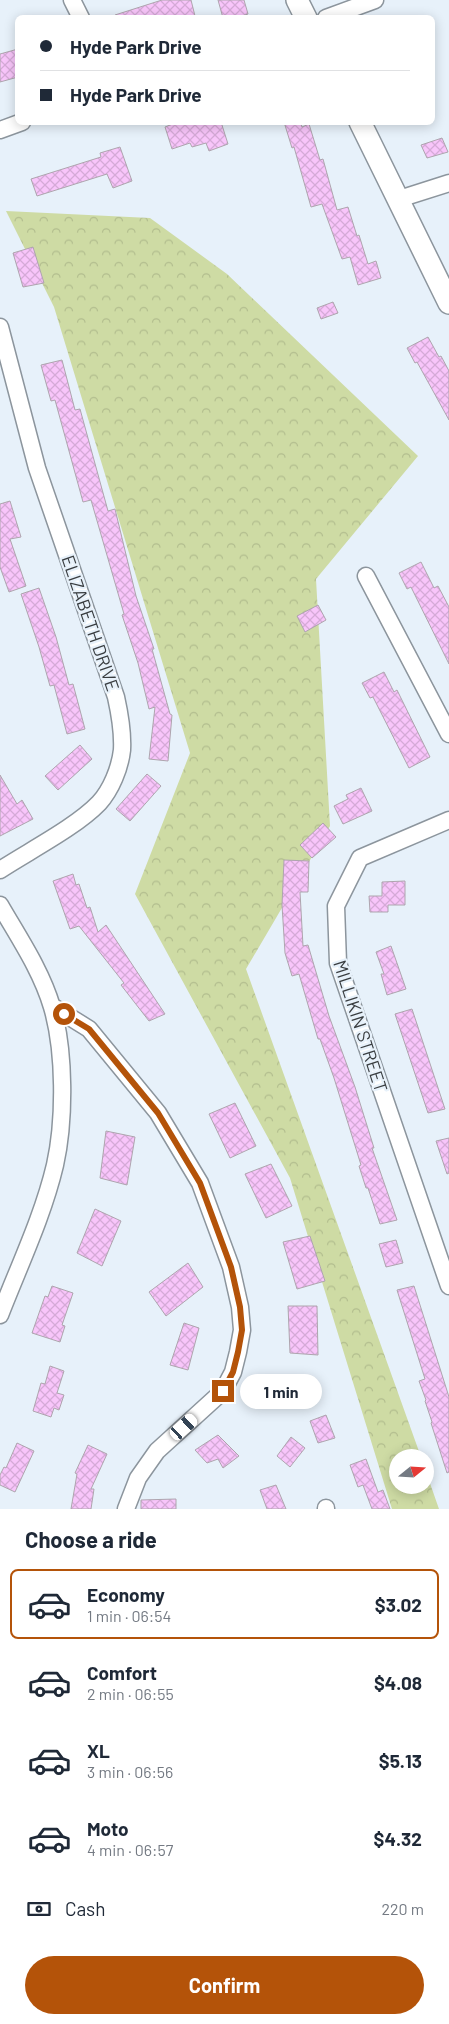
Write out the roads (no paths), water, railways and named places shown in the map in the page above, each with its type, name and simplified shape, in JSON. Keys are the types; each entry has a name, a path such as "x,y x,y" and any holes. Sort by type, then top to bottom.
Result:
{"main road":[{"path":"297,0 304,15"},
{"path":"362,125 449,303"}],"street":[{"path":"72,0 80,15"},
{"path":"334,15 375,0"},
{"path":"0,130 15,125"},
{"path":"399,199 449,183"},
{"name":"ELIZABETH DRIVE","path":"0,326 37,468 116,697 122,726 122,752 115,777 100,802 80,819 0,870"},
{"path":"366,576 449,734"},
{"name":"MILLIKIN STREET","path":"449,820 360,858 336,906 338,963 444,1253 449,1286"},
{"path":"0,905 32,958 52,1006 62,1077 60,1122 55,1164 46,1198 0,1315"},
{"path":"52,1006 89,1029 158,1113 200,1183 231,1267 240,1307 242,1330 238,1352 233,1372 223,1391 157,1451 138,1478 126,1509"}]}
